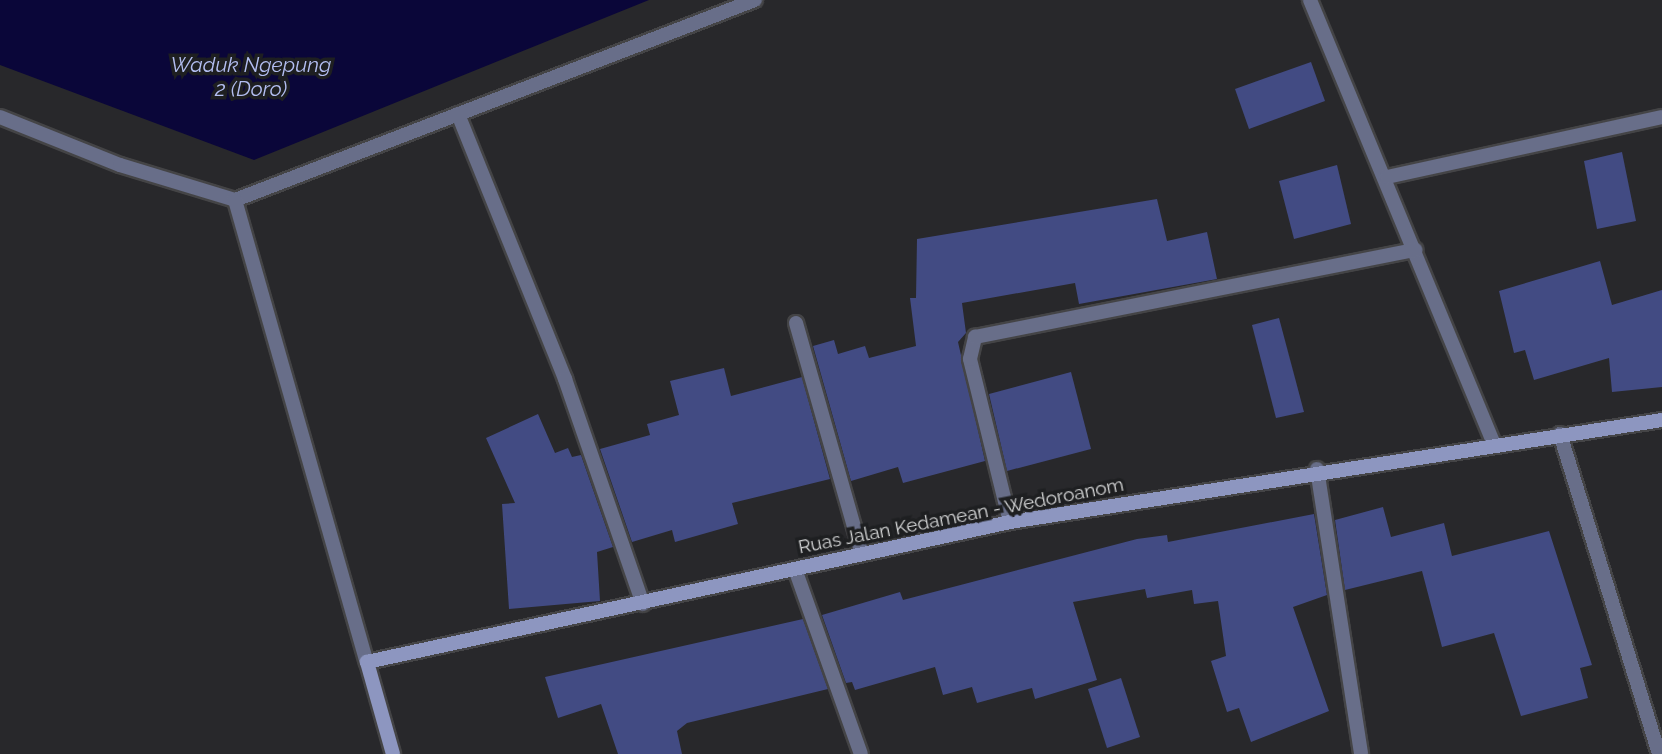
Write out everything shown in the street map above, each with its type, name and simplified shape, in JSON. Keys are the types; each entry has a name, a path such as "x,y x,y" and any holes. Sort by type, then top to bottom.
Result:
{"main road":[{"name":"Ruas Jalan Kedamean - Wedoroanom","path":"367,663 1010,522 1493,442 1662,420"},
{"path":"367,663 393,754"}],"street":[{"path":"0,117 120,165 235,200 755,0"},
{"path":"1310,0 1387,177 1493,442"},
{"path":"458,114 565,379 643,604"},
{"path":"1387,177 1662,117"},
{"path":"235,200 367,663"},
{"path":"1010,522 970,359 975,337 1416,250"},
{"path":"796,323 862,554"},
{"path":"1560,435 1658,754"},
{"path":"1317,470 1361,754"},
{"path":"795,569 861,754"}],"water":[{"name":"Waduk Ngepung 2 (Doro)","path":"0,0 649,0 254,160 0,65"}],"building":[{"path":"1311,62 1325,101 1249,129 1235,89"},
{"path":"1622,152 1636,221 1597,229 1584,161"},
{"path":"1337,165 1351,224 1294,239 1279,181"},
{"path":"1157,199 1167,241 1207,232 1217,279 1079,304 1075,283 962,303 966,333 958,342 985,461 903,483 898,467 851,481 813,346 834,340 838,354 865,346 869,358 916,346 910,298 916,298 917,239"},
{"path":"1600,261 1612,305 1662,290 1662,387 1612,392 1609,358 1534,380 1525,350 1514,353 1499,291"},
{"path":"1279,318 1304,412 1276,418 1252,325"},
{"path":"724,368 731,396 802,377 830,479 732,503 738,524 675,542 672,530 632,542 600,449 650,435 647,424 679,415 670,381"},
{"path":"1071,372 1091,449 1007,471 989,394"},
{"path":"538,414 555,453 568,448 572,457 581,455 613,547 597,552 600,601 509,609 502,504 515,503 486,438"},
{"path":"1383,507 1391,537 1444,523 1452,556 1549,531 1592,665 1580,668 1588,698 1521,716 1494,633 1442,647 1422,571 1345,590 1335,520"},
{"path":"1314,514 1327,595 1293,607 1329,711 1251,742 1239,708 1227,712 1211,661 1226,656 1218,601 1194,604 1192,590 1147,598 1145,589 1073,602 1097,680 1035,699 1032,688 977,703 972,687 943,695 935,667 855,690 852,682 846,683 822,615 900,592 903,600 1137,539 1167,535 1168,542"},
{"path":"803,619 828,689 687,723 677,731 682,754 618,754 601,704 558,718 545,677"},
{"path":"1121,678 1140,737 1107,748 1088,689"}]}
